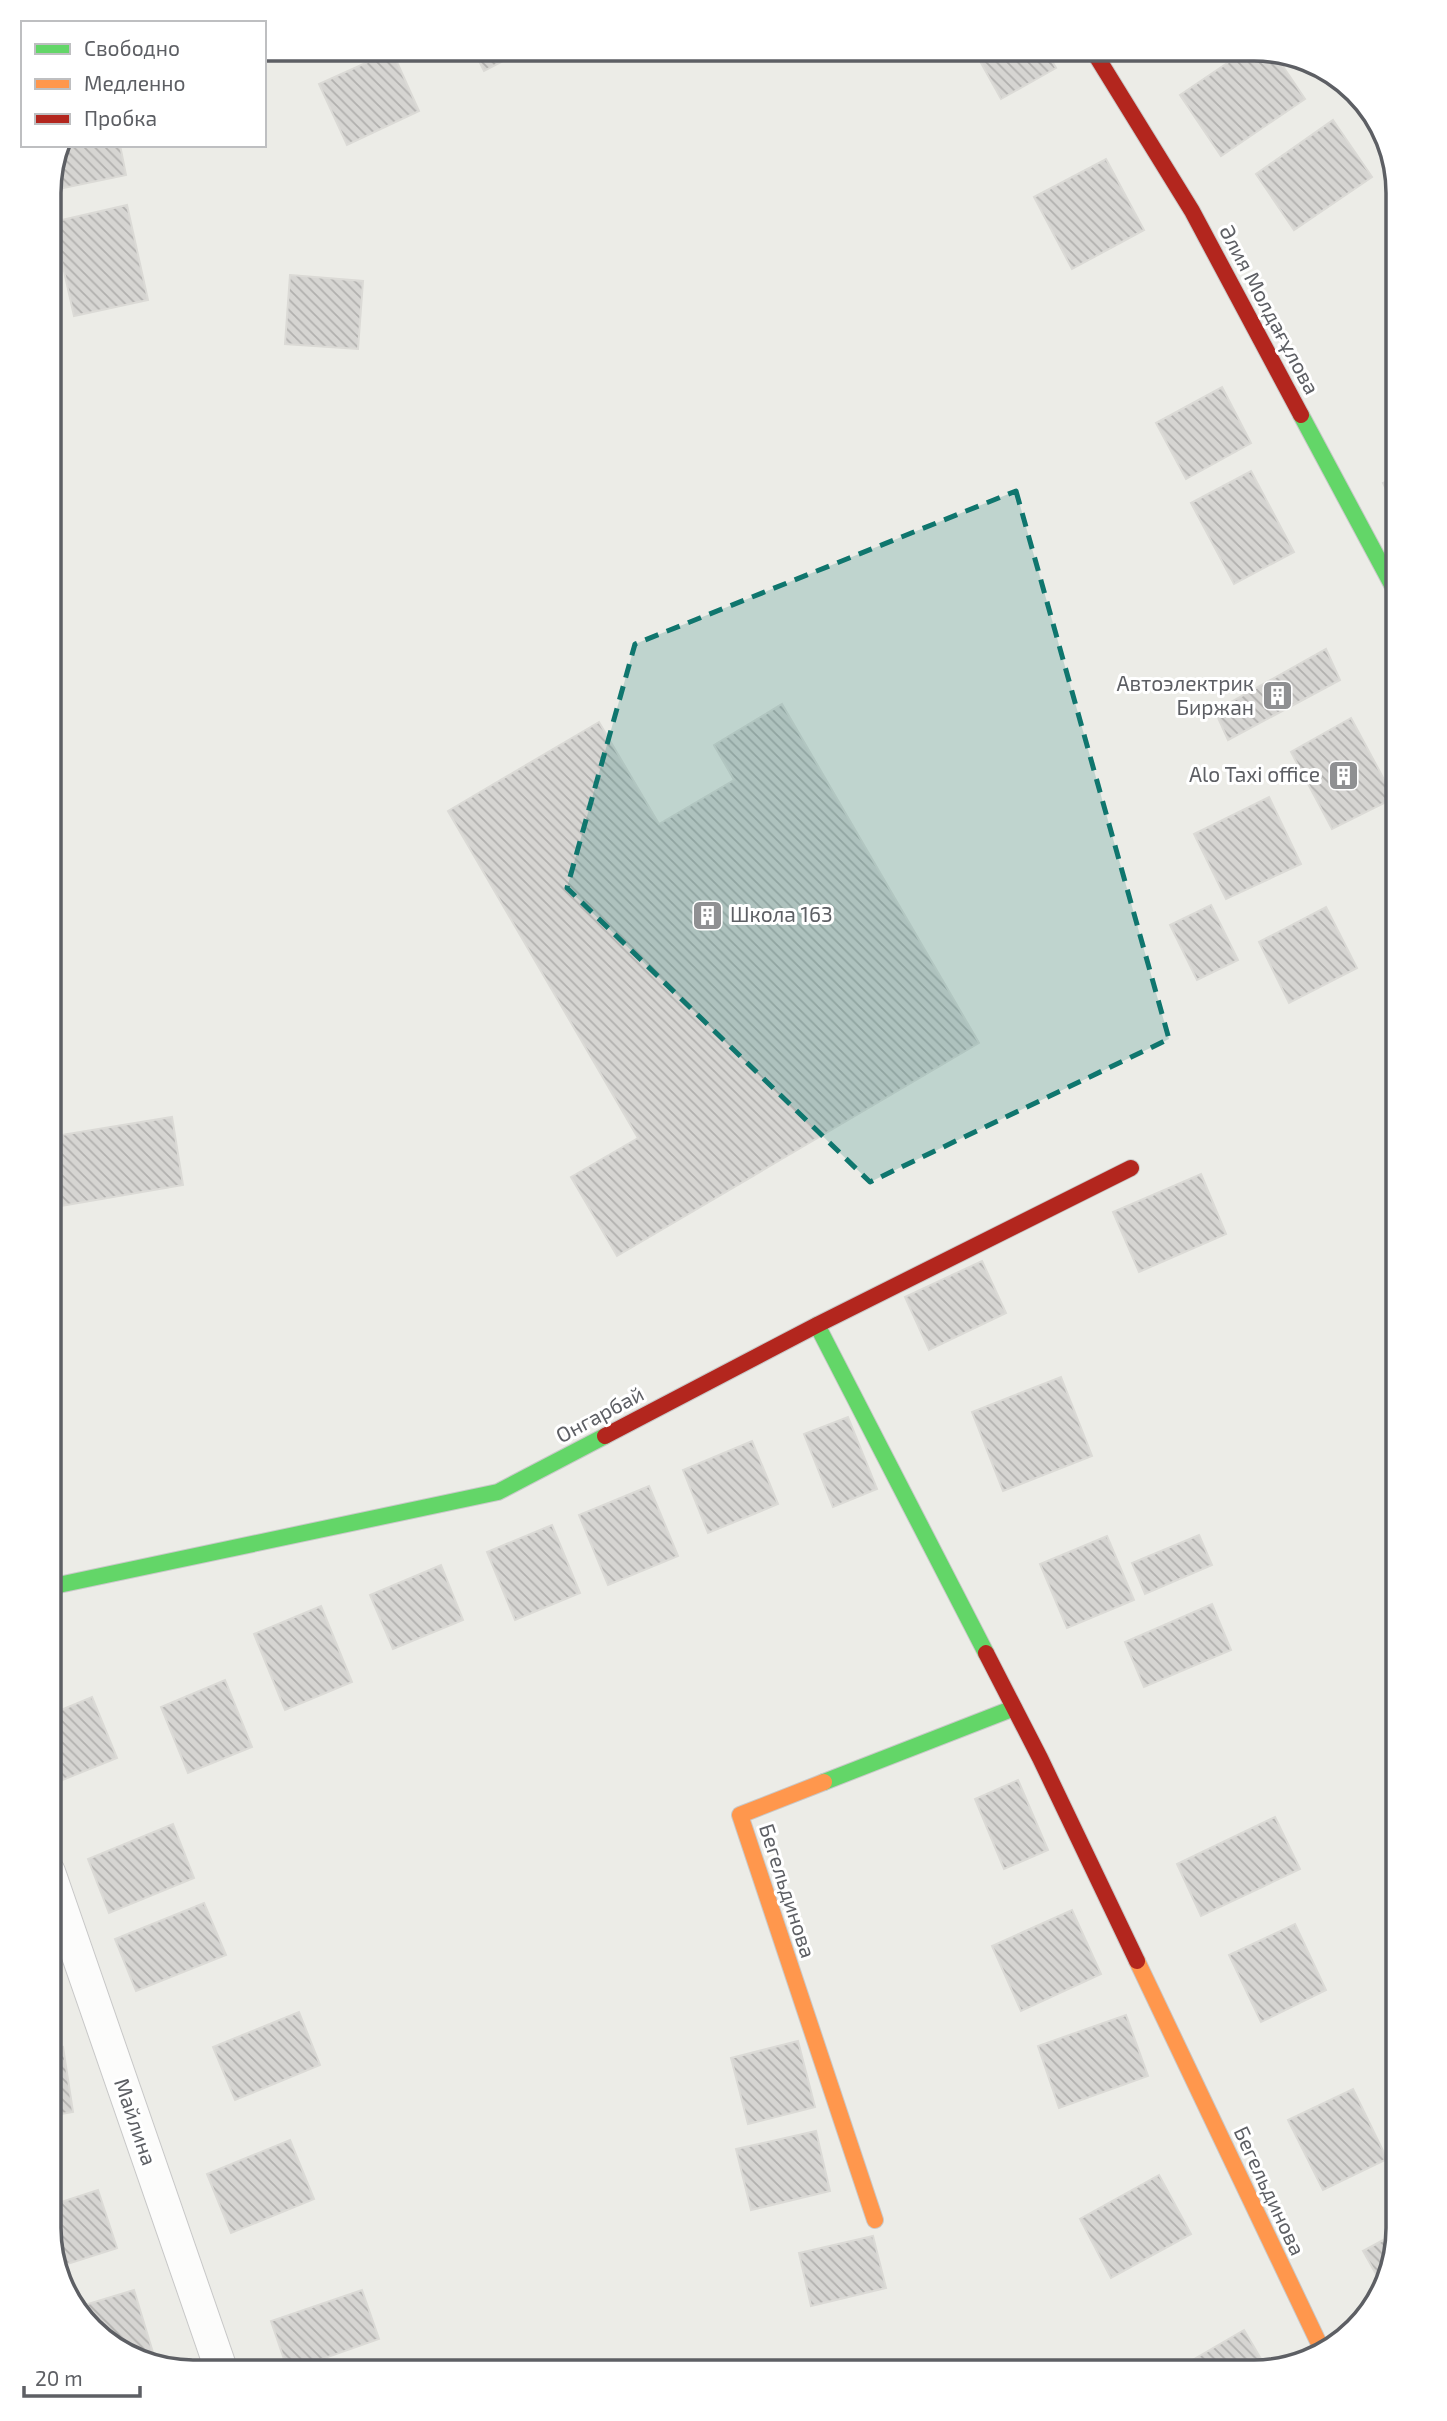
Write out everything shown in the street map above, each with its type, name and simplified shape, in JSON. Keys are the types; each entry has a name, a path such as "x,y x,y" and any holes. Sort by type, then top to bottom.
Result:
{"street":[{"name":"Әлия Молдағұлова","path":"1100,62 1192,211 1386,574"},
{"name":"Онгарбай","path":"61,1584 498,1492 817,1325 1131,1168"},
{"name":"Бегельдинова","path":"817,1325 1014,1708 1318,2342"},
{"name":"Бегельдинова","path":"875,2220 740,1815 1014,1708"},
{"name":"Майлина","path":"61,1907 218,2359"}],"highlighted area":[{"path":"1016,491 1169,1039 870,1182 567,888 635,644"}],"building":[{"path":"368,62 397,62 419,111 347,145 319,84"},
{"path":"480,62 501,62 484,71"},
{"path":"981,62 1053,62 1056,68 1001,99"},
{"path":"1229,62 1262,62 1282,65 1305,99 1221,156 1180,95"},
{"path":"1333,120 1372,177 1294,230 1256,174"},
{"path":"70,147 120,147 126,175 62,188 62,176"},
{"path":"1106,159 1144,230 1072,269 1034,197"},
{"path":"127,205 148,300 74,316 62,262 62,220"},
{"path":"290,275 363,281 358,349 285,344"},
{"path":"1222,387 1251,443 1186,479 1156,423"},
{"path":"1251,471 1294,552 1234,584 1191,503"},
{"name":"Автоэлектрик Биржан","path":"1326,649 1340,680 1228,740 1215,711"},
{"name":"Школа 163","path":"782,704 979,1043 617,1256 571,1177 638,1138 448,811 599,722 659,824 734,780 714,745"},
{"name":"Alo Taxi office","path":"1351,718 1386,783 1386,802 1332,829 1291,752"},
{"path":"1269,797 1301,864 1226,899 1194,834"},
{"path":"1211,905 1238,960 1197,980 1170,925"},
{"path":"1326,907 1357,968 1289,1003 1259,942"},
{"path":"172,1117 183,1185 62,1206 62,1135"},
{"path":"1201,1174 1226,1234 1139,1272 1113,1212"},
{"path":"982,1261 1006,1313 929,1350 905,1297"},
{"path":"1061,1377 1092,1456 1003,1491 972,1412"},
{"path":"848,1417 877,1489 833,1507 804,1434"},
{"path":"752,1441 778,1504 708,1533 683,1470"},
{"path":"649,1486 678,1556 608,1585 579,1515"},
{"path":"552,1525 580,1593 515,1620 487,1552"},
{"path":"1199,1535 1212,1565 1145,1594 1132,1563"},
{"path":"1107,1536 1134,1600 1067,1628 1040,1564"},
{"path":"441,1565 463,1620 393,1649 370,1595"},
{"path":"1212,1604 1231,1650 1144,1687 1125,1642"},
{"path":"321,1606 352,1682 285,1710 254,1634"},
{"path":"225,1680 252,1747 188,1773 161,1707"},
{"path":"92,1697 117,1758 61,1780 61,1710"},
{"path":"1018,1780 1048,1850 1004,1869 975,1799"},
{"path":"1275,1817 1300,1869 1201,1916 1177,1864"},
{"path":"173,1824 194,1878 109,1913 88,1859"},
{"path":"204,1903 226,1955 136,1991 115,1939"},
{"path":"1072,1910 1101,1974 1021,2011 992,1946"},
{"path":"1295,1924 1326,1990 1261,2022 1229,1955"},
{"path":"299,2012 320,2065 235,2100 213,2047"},
{"path":"1126,2015 1148,2076 1059,2108 1038,2046"},
{"path":"798,2041 815,2107 748,2124 731,2058"},
{"path":"61,2047 73,2112 61,2114"},
{"path":"1353,2089 1386,2159 1323,2190 1288,2120"},
{"path":"816,2131 830,2191 751,2210 736,2149"},
{"path":"290,2140 314,2199 231,2233 207,2174"},
{"path":"1159,2175 1191,2234 1111,2278 1080,2219"},
{"path":"98,2190 117,2248 67,2264 61,2227 61,2202"},
{"path":"873,2236 886,2288 811,2306 799,2253"},
{"path":"1385,2239 1377,2276 1363,2251"},
{"path":"134,2290 153,2354 135,2346 106,2327 86,2304"},
{"path":"362,2290 379,2339 322,2359 284,2359 271,2321"},
{"path":"1244,2330 1261,2359 1253,2360 1193,2360"}],"traffic: fast":[{"path":"1301,415 1386,574"},
{"path":"817,1325 986,1653"},
{"path":"61,1584 498,1492 605,1436"},
{"path":"824,1782 1014,1708"}],"traffic: slow":[{"path":"824,1782 740,1815 875,2220"},
{"path":"1137,1961 1318,2342"}],"traffic: jam":[{"path":"1100,62 1192,211 1301,415"},
{"path":"605,1436 817,1325 1131,1168"},
{"path":"986,1653 1040,1758 1137,1961"}],"place":[{"name":"Автоэлектрик Биржан","path":"1277,696"},
{"name":"Alo Taxi office","path":"1343,775"},
{"name":"Школа 163","path":"707,915"}]}
